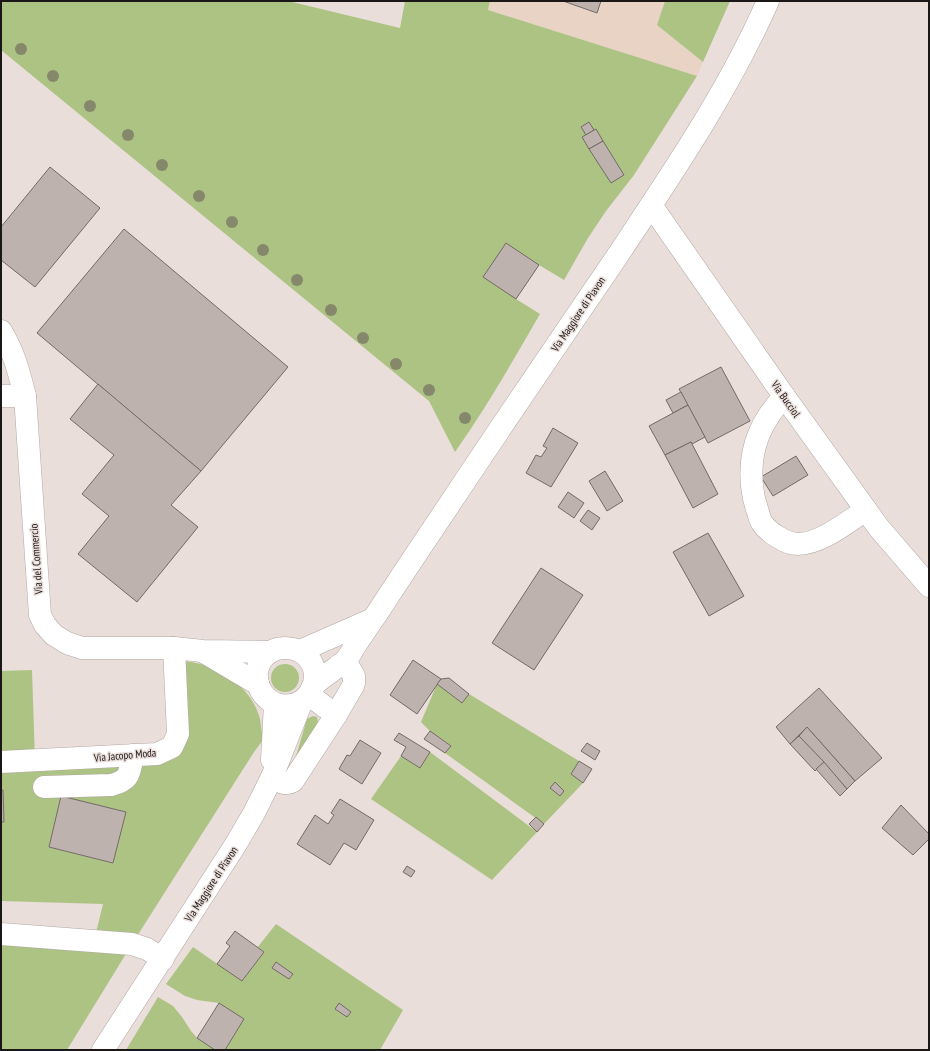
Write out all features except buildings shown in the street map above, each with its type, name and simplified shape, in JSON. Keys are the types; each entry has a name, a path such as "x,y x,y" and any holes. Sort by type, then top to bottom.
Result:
{"main road":[{"name":"Via Maggiore di Piavon","path":"272,777 275,704 284,706 294,705 345,661 651,205 726,84 743,54 768,1"},
{"name":"Via Bucciol","path":"651,205 784,396 879,528 929,586"},
{"name":"Via del Commercio","path":"1,331 16,363 25,396 40,615 45,625 54,635 66,643 82,648 174,648 203,651 270,652"},
{"path":"1,396 25,396"},
{"path":"784,396 769,415 759,434 753,454 751,471 752,491 762,523 773,534 785,541 799,544 818,540 866,510"},
{"path":"275,704 267,699 261,692 257,675 259,666 270,652 285,648 292,648 300,651 373,619"},
{"name":"Via Jacopo Moda","path":"1,762 157,754 172,747 178,734 174,648"},
{"name":"Via del Commercio","path":"203,651 258,684"},
{"name":"Via Maggiore di Piavon","path":"103,1050 236,844 272,777 315,676 313,666 308,657 300,651"},
{"path":"272,777 286,784 293,781 336,715 354,683 354,676 345,661"},
{"path":"308,694 336,715"},
{"path":"44,787 111,785 118,783 129,775 133,755"},
{"path":"1,934 132,944 147,949 163,959"}],"shaded area":[{"path":"490,1 665,1 657,25 703,62 697,76 488,10"}],"green space":[{"path":"1,1 288,1 400,28 405,1 490,1 488,10 697,76 634,175 606,211 588,238 564,280 539,265 516,299 540,314 509,367 455,452 429,401 1,50"},
{"path":"665,1 730,1 703,62 657,25"},
{"path":"174,660 197,663 219,670 233,679 244,690 254,704 260,719 263,740 132,944 67,1050 1,1050 1,934 94,941 103,904 1,901 1,671 32,670 35,761 172,747","holes":["61,797 126,812 113,863 49,847"]},
{"path":"285,664 295,668 299,678 295,688 285,692 275,688 271,678 275,668"},
{"path":"437,684 462,703 469,694 579,761 571,774 583,783 544,824 445,753 450,745 430,731 421,722"},
{"path":"313,716 317,717 318,722 293,766 307,719"},
{"path":"430,752 537,832 492,880 371,799 401,756 420,768"},
{"path":"276,924 403,1010 380,1050 225,1050 244,1019 219,1003 197,1000 185,996 166,984 193,947 242,981 264,952 257,948"},
{"path":"158,997 173,1006 197,1038 215,1050 126,1050"}]}
